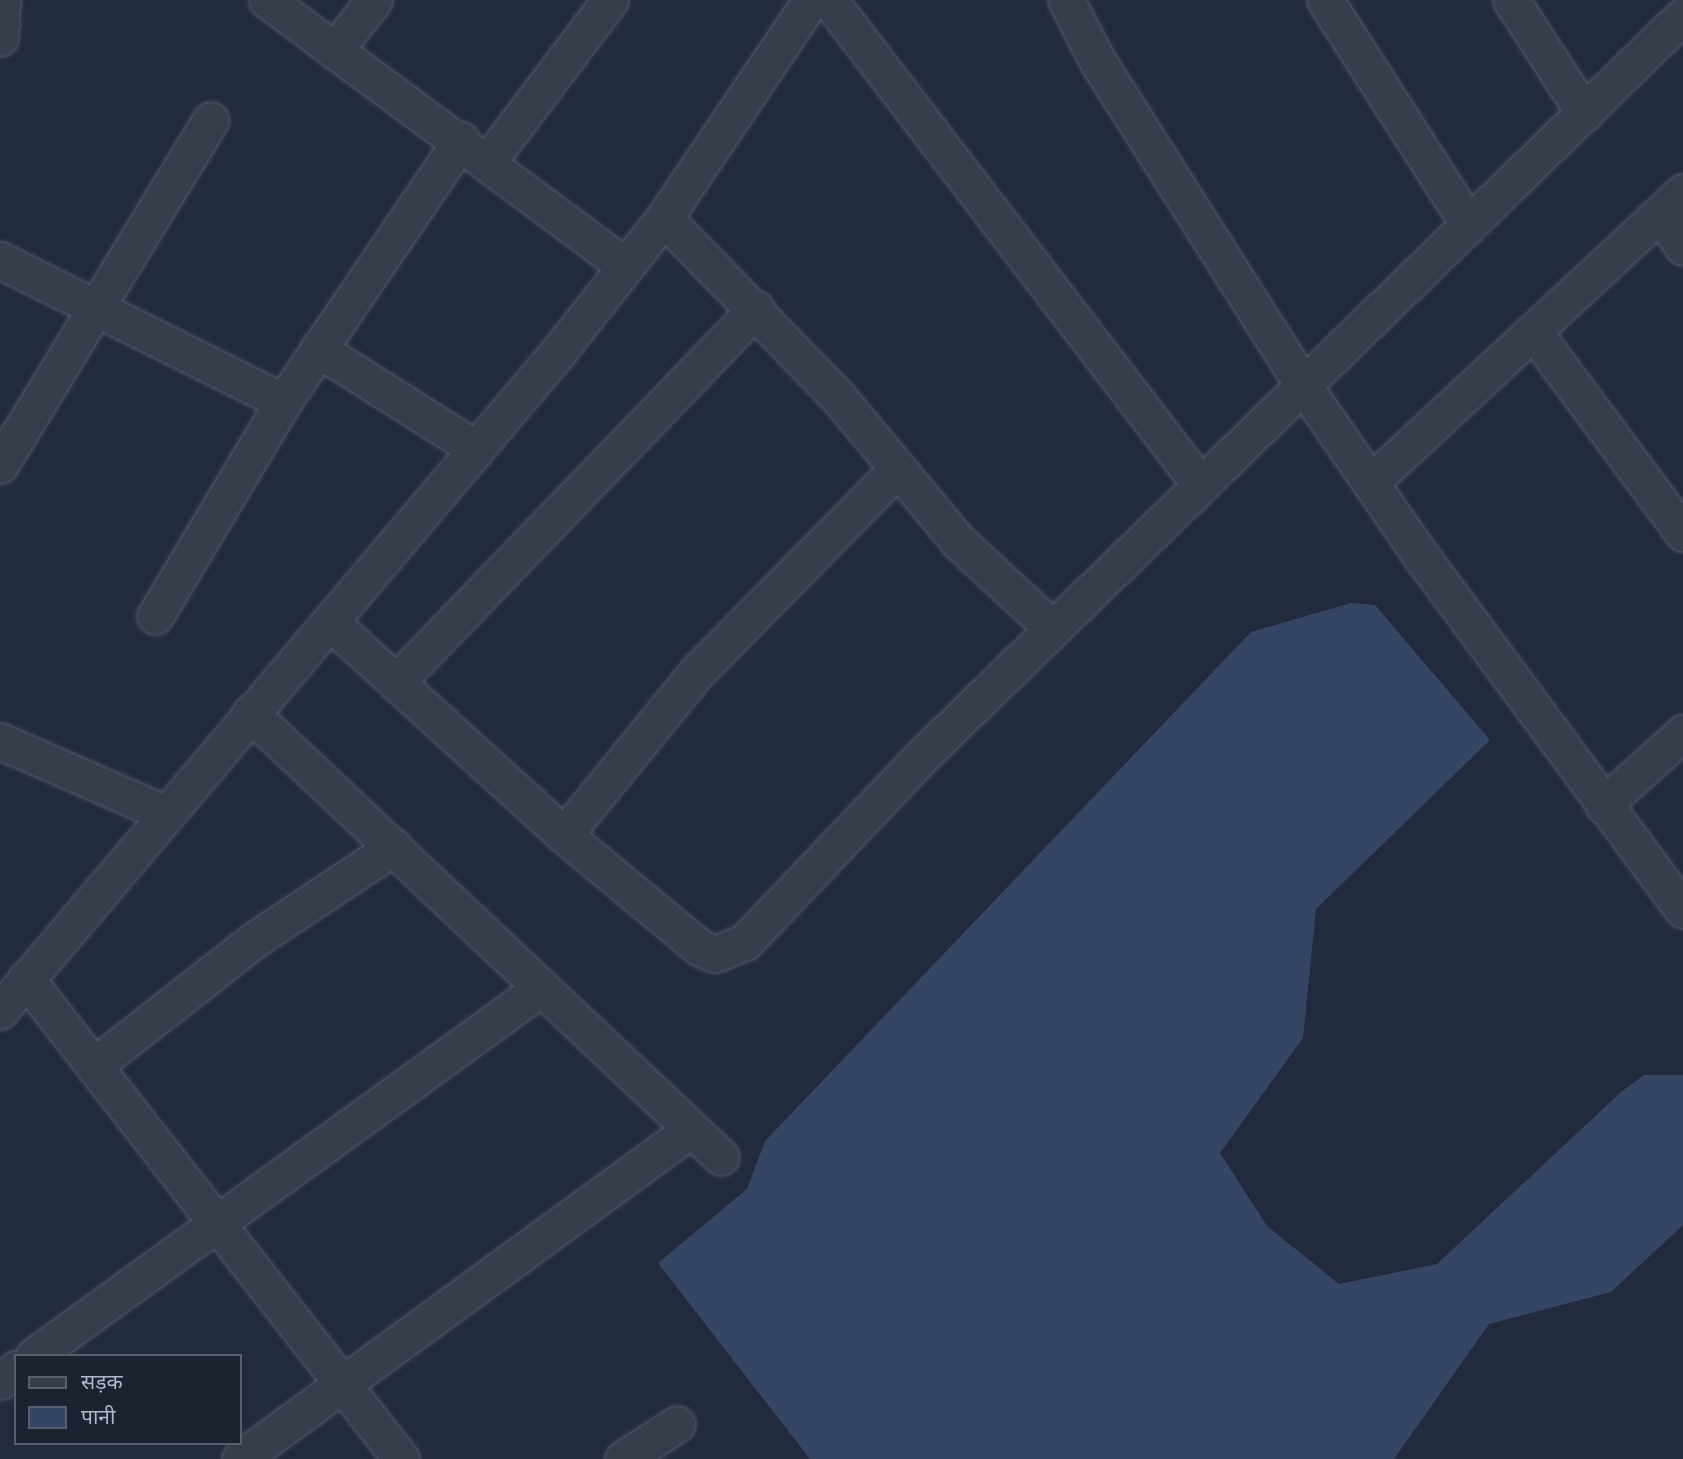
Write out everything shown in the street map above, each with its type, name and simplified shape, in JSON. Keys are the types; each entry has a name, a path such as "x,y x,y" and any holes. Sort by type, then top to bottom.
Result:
{"street":[{"path":"0,38 2,0"},
{"path":"267,0 334,51 475,150 626,267"},
{"path":"334,51 374,0"},
{"path":"155,617 283,402 318,349 475,150 610,0"},
{"path":"0,1010 250,713 331,622 626,267 664,218 811,0"},
{"path":"829,0 1199,483"},
{"path":"1066,0 1098,62 1303,385 1602,805 1683,910"},
{"path":"1325,0 1469,225"},
{"path":"1511,0 1584,114"},
{"path":"331,622 564,835 700,947 732,951 1199,483 1683,16"},
{"path":"0,465 211,120"},
{"path":"1371,482 1671,203 1683,247"},
{"path":"664,218 756,309 959,542 1052,628"},
{"path":"0,260 283,402"},
{"path":"397,681 756,309"},
{"path":"1533,331 1683,533"},
{"path":"318,349 476,449"},
{"path":"564,835 697,672 897,469"},
{"path":"250,713 394,848 538,990 721,1157"},
{"path":"1602,805 1683,733"},
{"path":"0,741 166,814"},
{"path":"96,1064 254,940 394,848"},
{"path":"26,979 96,1064 401,1459"},
{"path":"37,1354 538,990"},
{"path":"240,1459 690,1130"},
{"path":"623,1459 677,1424"}],"water":[{"path":"1351,603 1375,605 1490,740 1316,909 1303,1038 1220,1153 1267,1226 1339,1284 1437,1264 1621,1092 1644,1075 1683,1075 1683,1225 1611,1292 1489,1324 1394,1459 810,1459 658,1263 747,1189 765,1141 1251,632"}]}
